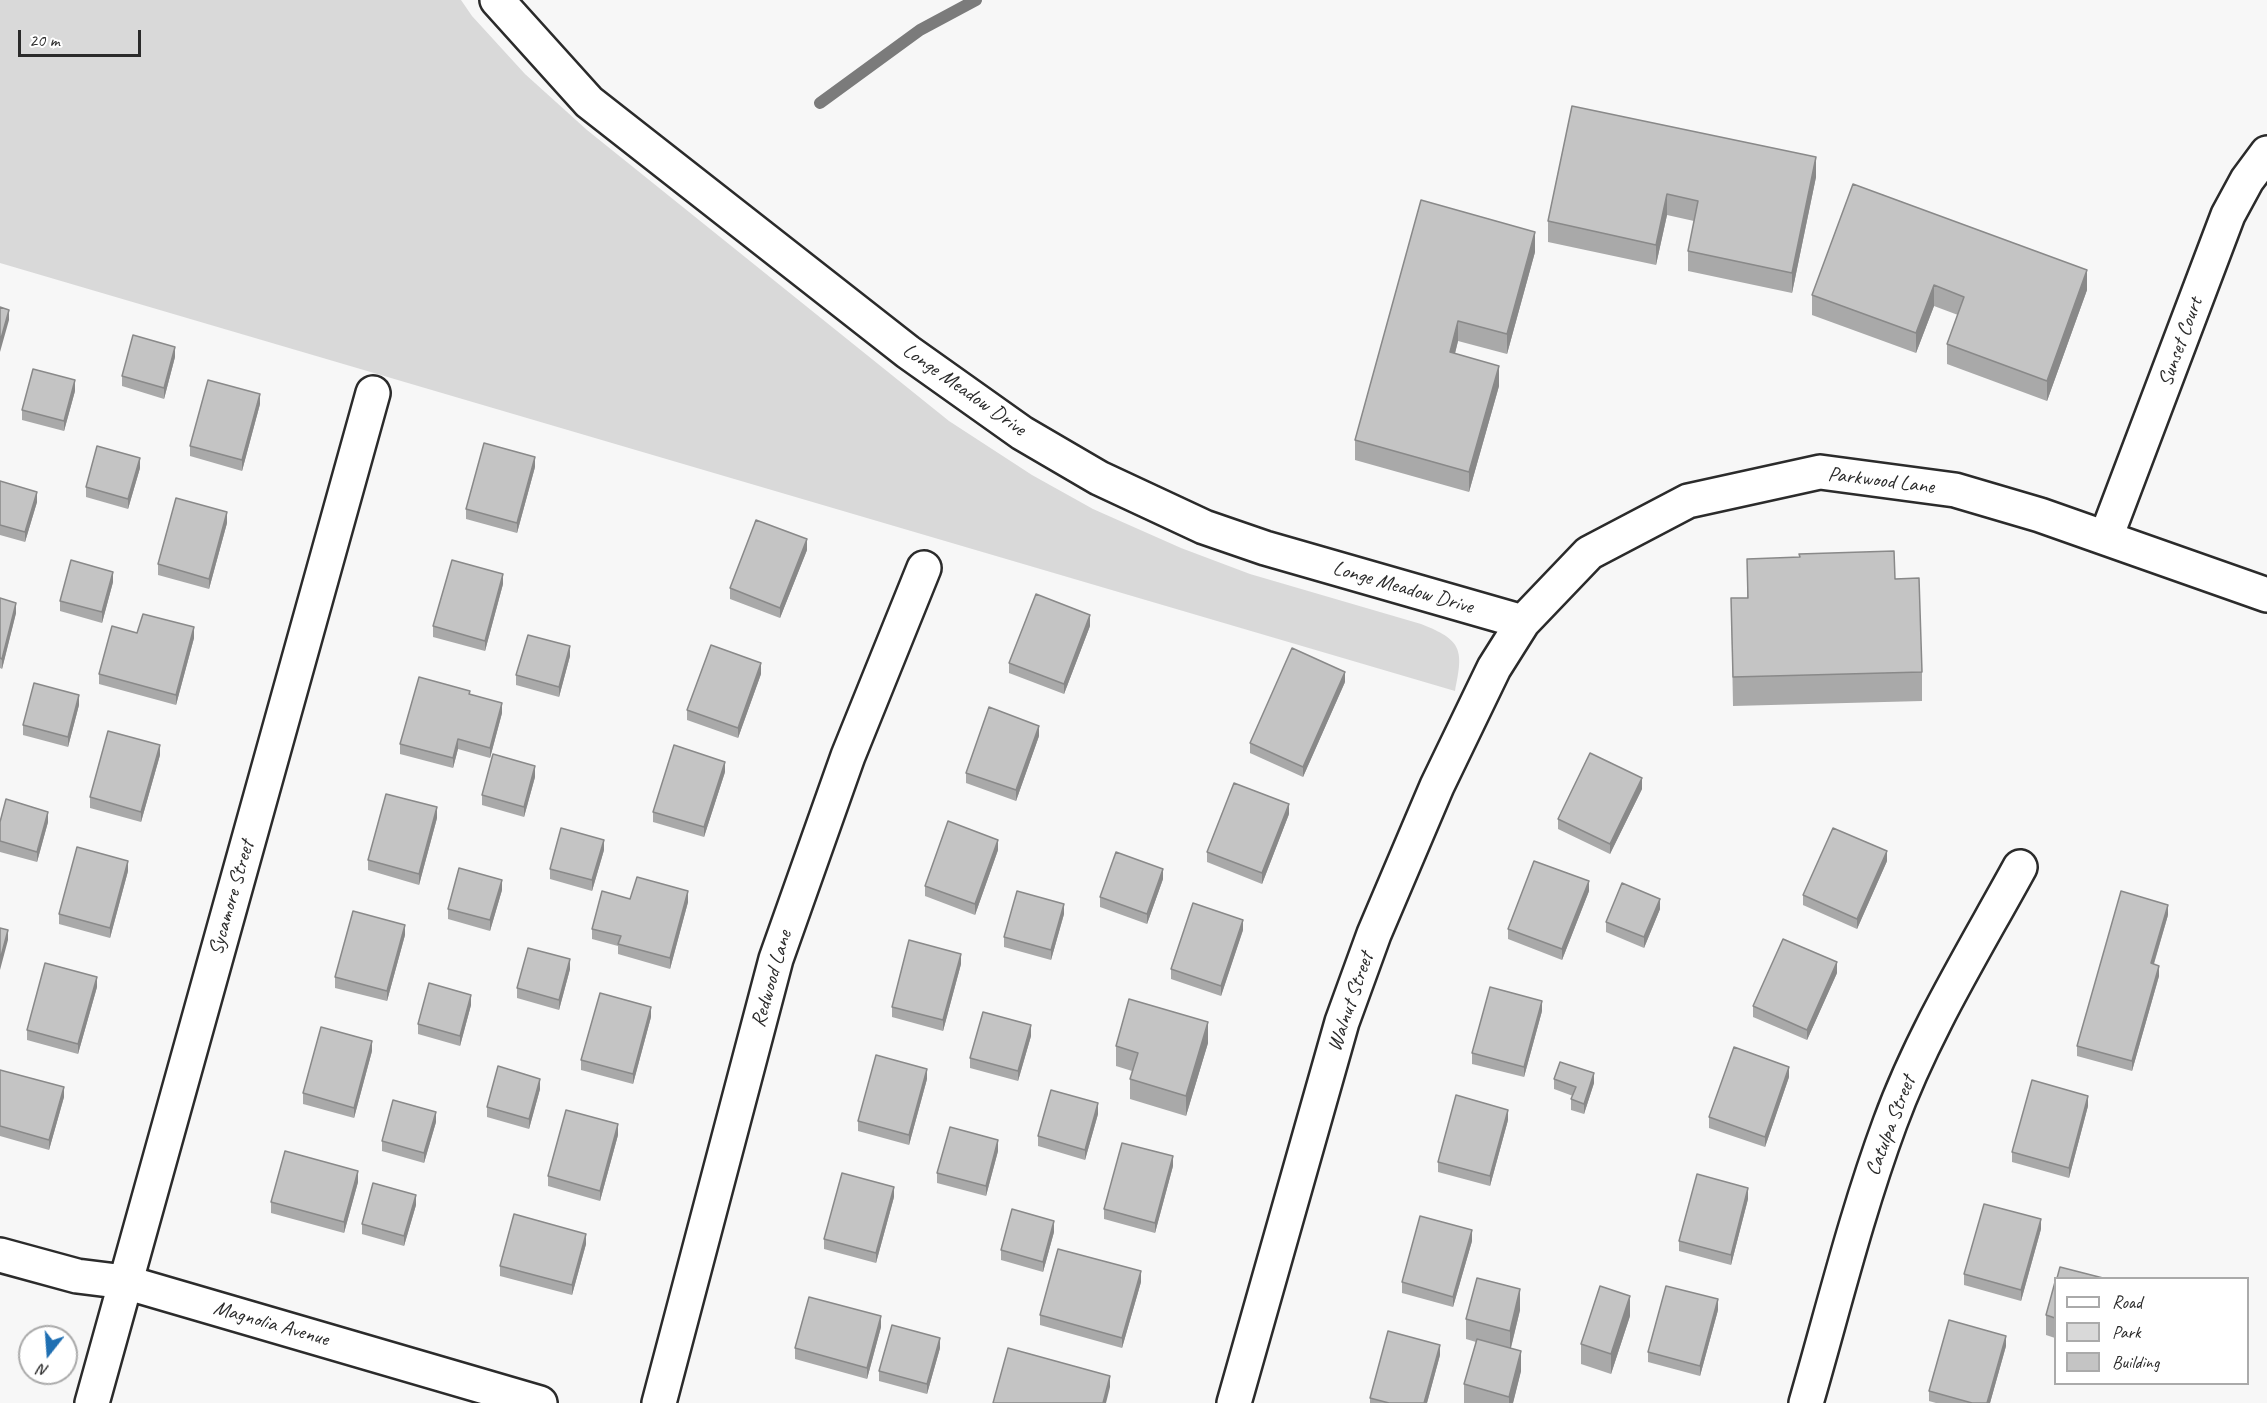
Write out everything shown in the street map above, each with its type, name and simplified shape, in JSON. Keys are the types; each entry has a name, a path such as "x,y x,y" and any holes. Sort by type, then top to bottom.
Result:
{"street":[{"name":"Longe Meadow Drive","path":"497,0 589,102 908,352 1022,433 1099,478 1204,527 1265,548 1523,622"},
{"name":"Sunset Court","path":"2106,537 2228,215 2247,180 2267,153"},
{"name":"Sycamore Street","path":"92,1403 373,393"},
{"name":"Parkwood Lane","path":"1523,622 1589,553 1688,501 1820,472 1955,490 2106,537 2267,595"},
{"name":"Redwood Lane","path":"659,1403 776,959 848,756 924,568"},
{"name":"Walnut Street","path":"1234,1403 1339,1033 1362,967 1437,786 1494,668 1523,622"},
{"name":"Catulpa Street","path":"1806,1403 1865,1197 1890,1122 1919,1055 1949,995 2020,867"},
{"name":"Magnolia Avenue","path":"0,1255 76,1276 125,1282 540,1403"}],"green space":[{"path":"0,0 461,0 472,16 525,74 587,130 949,421 1032,475 1093,509 1181,548 1250,574 1421,624 1445,635 1457,648 1459,656 1455,691 0,263"}],"building":[{"path":"1572,106 1816,157 1792,273 1688,251 1698,201 1667,194 1656,245 1548,221"},
{"path":"1853,184 2087,270 2047,381 1947,344 1964,297 1934,285 1916,333 1812,295"},
{"path":"1421,200 1535,232 1507,334 1458,321 1450,352 1499,366 1469,472 1355,440"},
{"path":"0,307 9,310 0,342"},
{"path":"133,335 175,347 164,388 122,376"},
{"path":"33,369 75,380 64,421 22,410"},
{"path":"208,380 260,394 242,460 190,446"},
{"path":"484,443 535,457 517,523 466,509"},
{"path":"97,446 140,458 128,499 86,487"},
{"path":"0,481 37,492 25,532 0,525"},
{"path":"176,498 227,512 209,579 158,564"},
{"path":"756,520 807,539 780,608 730,588"},
{"path":"1894,551 1895,579 1919,578 1922,672 1733,677 1731,598 1748,598 1747,559 1800,557 1799,554"},
{"path":"71,560 113,572 102,612 60,601"},
{"path":"452,560 503,574 485,641 433,626"},
{"path":"1036,594 1090,615 1064,684 1009,663"},
{"path":"0,598 16,603 2,659 0,658"},
{"path":"143,614 194,627 176,695 99,674 112,626 137,633"},
{"path":"528,635 570,646 559,687 516,675"},
{"path":"711,645 761,663 738,728 687,710"},
{"path":"1292,648 1345,672 1303,767 1250,743"},
{"path":"419,677 470,691 469,694 502,703 490,748 458,739 453,758 400,744"},
{"path":"34,683 79,695 68,737 23,725"},
{"path":"989,707 1039,726 1016,790 966,773"},
{"path":"108,731 160,745 141,812 90,797"},
{"path":"674,745 725,762 704,827 653,812"},
{"path":"1590,753 1642,778 1610,844 1558,819"},
{"path":"493,754 535,766 524,807 482,795"},
{"path":"1234,783 1289,804 1262,873 1207,852"},
{"path":"386,794 437,807 419,874 368,860"},
{"path":"6,799 48,812 37,852 0,841 0,822"},
{"path":"948,821 998,840 975,904 925,886"},
{"path":"561,828 604,840 592,880 550,869"},
{"path":"1833,828 1887,851 1857,919 1803,895"},
{"path":"77,847 128,861 110,928 59,914"},
{"path":"1116,852 1163,869 1147,914 1100,897"},
{"path":"1534,861 1589,881 1562,949 1508,929"},
{"path":"459,868 502,880 490,920 448,909"},
{"path":"637,877 688,891 670,958 618,944 621,936 592,929 602,891 630,899"},
{"path":"1622,883 1660,899 1644,937 1606,922"},
{"path":"1017,891 1064,904 1051,950 1004,937"},
{"path":"2121,891 2168,905 2151,963 2159,966 2132,1061 2077,1046"},
{"path":"1193,903 1243,920 1221,986 1171,969"},
{"path":"353,911 405,925 387,991 335,977"},
{"path":"0,928 8,930 0,960"},
{"path":"1783,939 1837,962 1807,1030 1753,1006"},
{"path":"909,940 961,954 943,1020 892,1007"},
{"path":"528,948 570,959 559,1000 517,988"},
{"path":"45,963 97,977 78,1044 27,1030"},
{"path":"429,983 471,995 460,1036 418,1024"},
{"path":"1490,987 1542,1001 1524,1067 1472,1053"},
{"path":"600,993 651,1007 633,1074 581,1060"},
{"path":"1129,999 1208,1022 1186,1096 1130,1079 1138,1053 1116,1046"},
{"path":"983,1012 1031,1025 1018,1071 970,1058"},
{"path":"321,1027 372,1041 354,1108 303,1093"},
{"path":"1734,1047 1789,1067 1765,1137 1709,1117"},
{"path":"876,1055 927,1069 909,1135 858,1121"},
{"path":"1560,1062 1594,1073 1584,1104 1571,1099 1576,1087 1554,1079"},
{"path":"498,1066 540,1079 529,1119 487,1107"},
{"path":"0,1070 64,1087 49,1140 0,1126"},
{"path":"2032,1080 2088,1096 2069,1168 2012,1152"},
{"path":"1051,1090 1098,1103 1085,1150 1038,1136"},
{"path":"1456,1095 1508,1110 1490,1176 1438,1162"},
{"path":"393,1100 436,1112 424,1153 382,1141"},
{"path":"566,1110 618,1124 600,1191 548,1176"},
{"path":"950,1127 998,1140 986,1186 937,1173"},
{"path":"1122,1143 1173,1156 1155,1223 1104,1209"},
{"path":"285,1151 358,1171 344,1222 271,1202"},
{"path":"842,1173 894,1187 876,1253 824,1239"},
{"path":"1697,1174 1748,1188 1731,1255 1679,1241"},
{"path":"373,1183 416,1195 404,1236 362,1224"},
{"path":"1984,1204 2041,1219 2021,1290 1964,1274"},
{"path":"1012,1209 1054,1221 1043,1262 1001,1250"},
{"path":"514,1214 586,1234 572,1285 500,1266"},
{"path":"1420,1216 1472,1230 1453,1297 1402,1282"},
{"path":"1058,1249 1141,1271 1122,1338 1040,1315"},
{"path":"2060,1267 2099,1277 2057,1277"},
{"path":"1477,1278 1520,1289 1510,1331 1466,1319"},
{"path":"1600,1286 1630,1296 1611,1354 1581,1344"},
{"path":"1666,1286 1718,1299 1700,1366 1648,1352"},
{"path":"2054,1286 2054,1318 2046,1315"},
{"path":"809,1297 881,1316 867,1368 795,1348"},
{"path":"1949,1320 2006,1336 1987,1403 1972,1403 1929,1391"},
{"path":"892,1325 940,1338 927,1384 879,1371"},
{"path":"1388,1331 1440,1345 1424,1403 1389,1403 1370,1398"},
{"path":"1477,1339 1521,1351 1509,1397 1464,1384"},
{"path":"1008,1348 1110,1376 1103,1403 993,1403"}],"waterway":[{"path":"820,103 920,30 976,0"}]}
